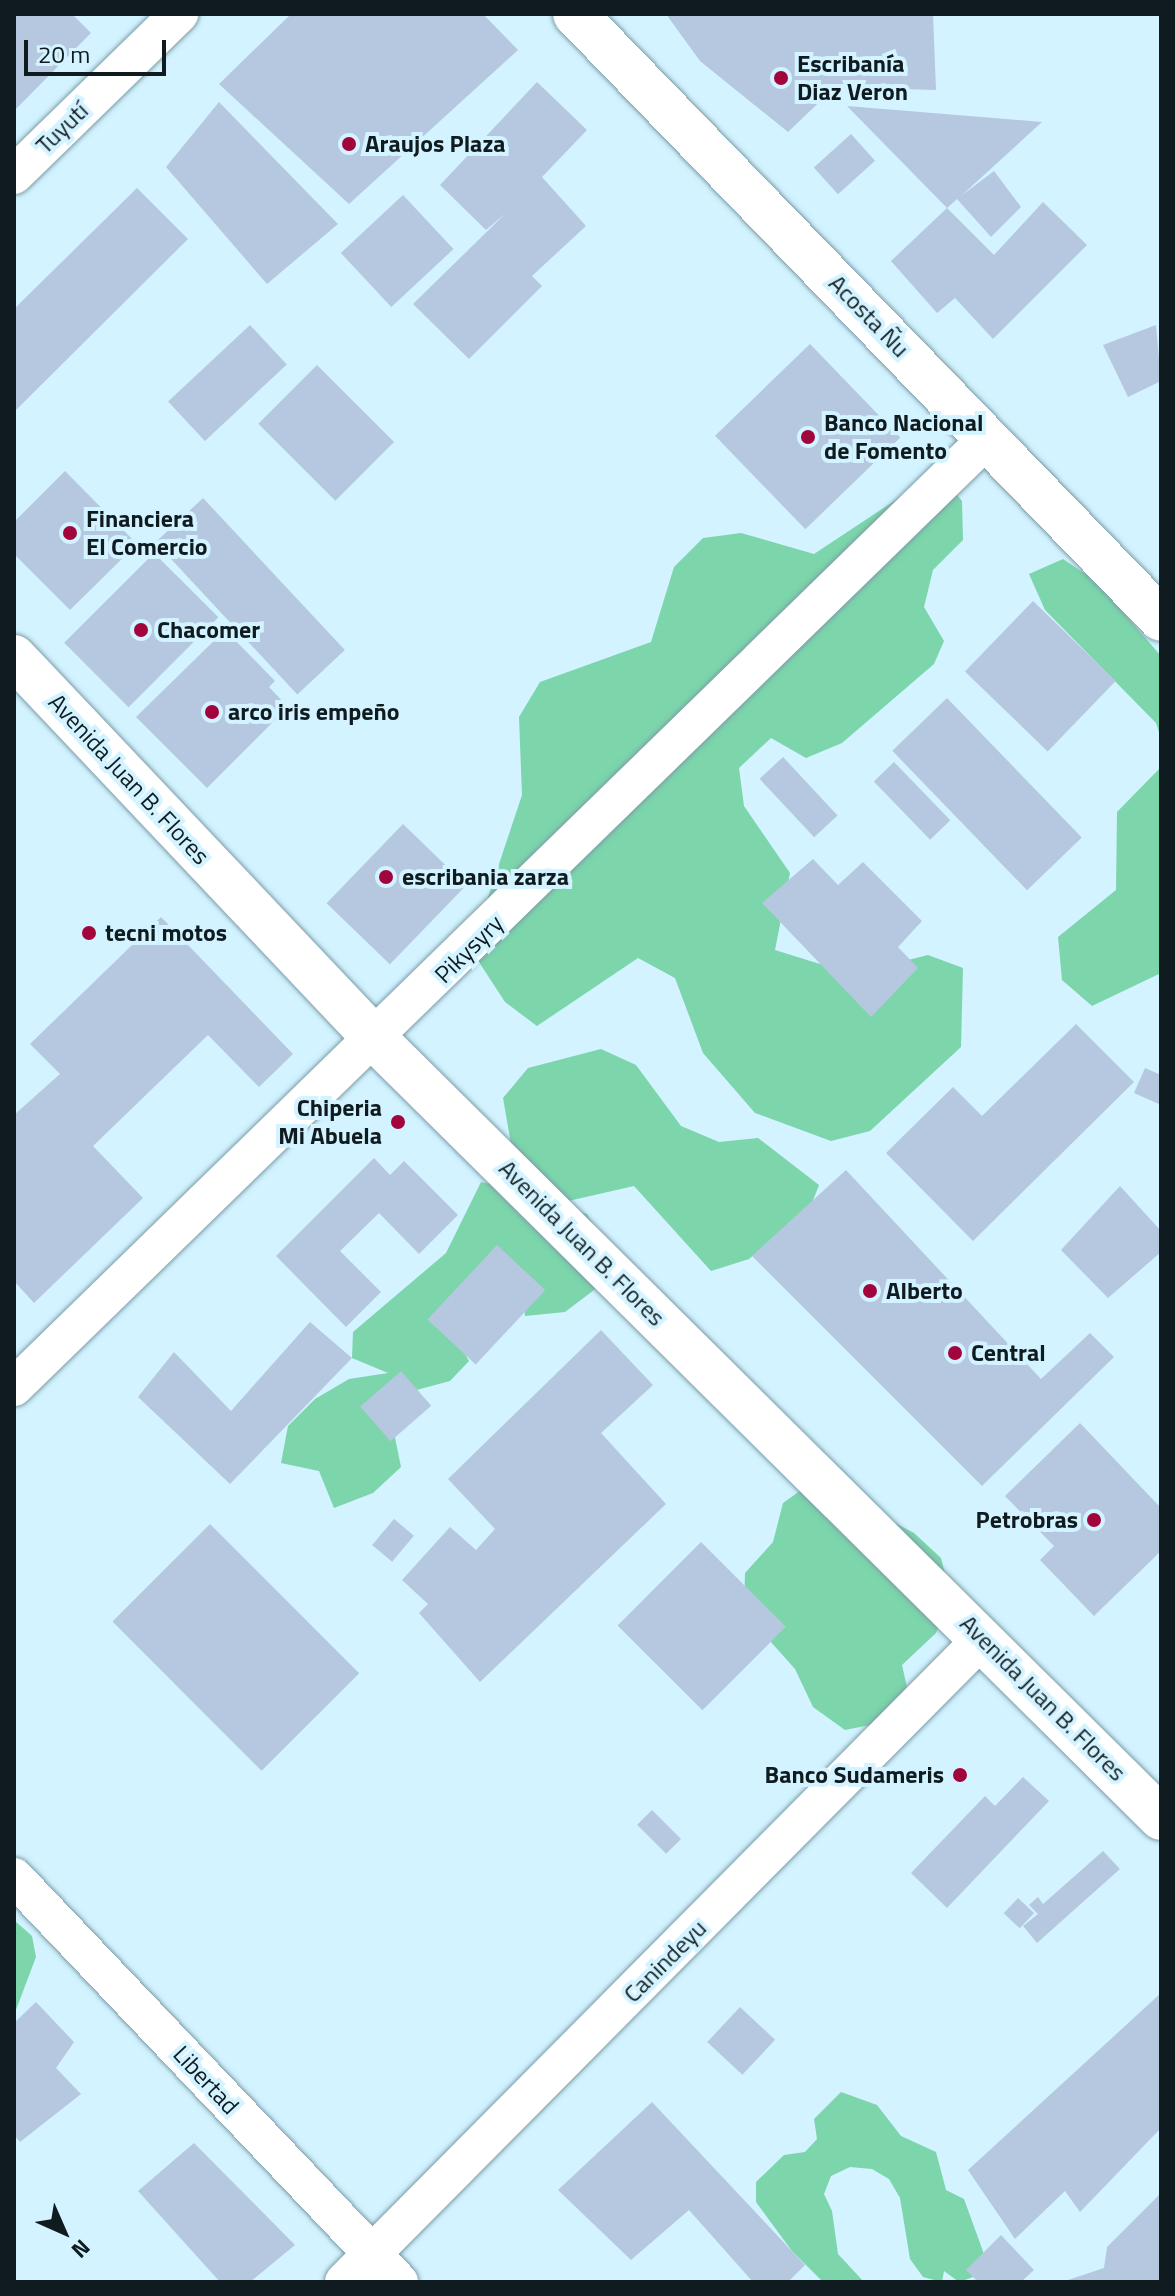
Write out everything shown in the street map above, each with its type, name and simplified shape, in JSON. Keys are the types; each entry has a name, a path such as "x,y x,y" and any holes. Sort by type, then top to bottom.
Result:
{"street":[{"name":"Tuyutí","path":"14,175 179,14"},
{"name":"Acosta Ñu","path":"575,14 1161,619"},
{"name":"Pikysyry","path":"14,1387 376,1040 988,438"},
{"name":"Avenida Juan B. Flores","path":"14,657 376,1040 983,1638 1161,1818"},
{"name":"Canindeyu","path":"344,2282 983,1638"},
{"name":"Libertad","path":"14,1877 399,2282"}],"green space":[{"path":"938,472 962,501 963,540 933,570 924,607 944,641 934,664 842,743 806,758 771,738 739,768 744,806 790,873 775,950 852,974 928,955 963,968 961,1047 870,1131 831,1141 755,1113 703,1053 675,978 638,958 537,1026 505,1002 460,933 485,906 522,795 519,717 540,682 651,642 674,567 703,538 741,533 814,554"},
{"path":"1063,559 1096,581 1161,656 1161,738 1156,723 1045,610 1029,574"},
{"path":"1161,767 1161,973 1092,1006 1062,980 1058,937 1116,890 1117,812"},
{"path":"601,1049 636,1065 681,1126 719,1142 758,1138 819,1185 810,1208 749,1259 711,1271 634,1186 555,1204 587,1214 607,1248 598,1287 565,1312 525,1316 523,1299 450,1327 469,1361 450,1381 409,1392 393,1428 401,1467 373,1493 334,1508 319,1471 281,1463 288,1426 315,1399 349,1379 388,1373 352,1358 353,1332 446,1253 481,1182 519,1190 503,1098 528,1068"},
{"path":"815,1480 914,1533 941,1558 951,1597 936,1633 902,1665 907,1687 885,1722 845,1730 813,1707 795,1669 744,1612 745,1573 773,1542 783,1503"},
{"path":"14,1920 32,1936 36,1957 14,2015"},
{"path":"841,2092 877,2105 901,2136 936,2152 946,2190 964,2199 984,2254 979,2275 959,2282 944,2271 942,2282 923,2277 910,2259 900,2198 889,2179 872,2169 850,2167 831,2176 824,2194 832,2211 838,2254 864,2282 823,2282 792,2251 756,2202 756,2182 784,2155 805,2152 817,2139 814,2119"}],"building":[{"path":"14,14 72,14 91,33 14,111"},
{"name":"Araujos Plaza","path":"291,14 483,14 518,50 349,204 219,84"},
{"path":"666,14 933,14 936,90 835,87 788,132 700,61"},
{"path":"537,82 587,130 542,177 586,226 532,276 542,286 469,359 413,304 506,213 486,230 440,185"},
{"path":"219,102 338,224 267,284 166,167"},
{"path":"847,106 1042,122 961,196 994,171 1021,207 991,237 957,199 947,208"},
{"path":"851,134 875,161 838,194 814,167"},
{"path":"137,188 188,239 14,412 14,309"},
{"path":"403,195 453,249 391,307 341,253"},
{"path":"1043,202 1087,245 993,339 955,298 937,313 891,261 947,208 994,255"},
{"path":"250,325 287,364 205,441 168,401"},
{"path":"1156,325 1161,381 1128,397 1103,345"},
{"name":"Banco Nacional de Fomento","path":"810,344 900,438 805,529 715,436"},
{"path":"317,365 394,442 335,501 258,424"},
{"name":"Financiera El Comercio","path":"65,471 137,544 70,610 14,554 14,522"},
{"path":"203,498 345,650 297,694 155,542"},
{"name":"Chacomer","path":"154,553 218,617 129,707 64,643"},
{"path":"1033,601 1116,681 1048,751 965,671"},
{"name":"arco iris empeño","path":"225,630 275,681 269,687 288,707 207,788 136,717"},
{"path":"947,698 1082,838 1027,890 892,751"},
{"path":"783,757 838,816 814,837 760,779"},
{"path":"894,762 950,820 930,840 874,781"},
{"path":"403,824 466,885 390,964 327,903"},
{"path":"813,859 838,885 863,862 922,921 898,947 918,968 871,1017 762,903"},
{"path":"161,917 293,1054 259,1087 208,1035 93,1146 143,1198 34,1303 14,1281 14,1115 60,1074 30,1044"},
{"path":"1076,1024 1134,1082 973,1241 886,1153 953,1087 982,1116"},
{"path":"1145,1068 1161,1075 1161,1105 1134,1093"},
{"path":"374,1158 390,1175 404,1161 458,1215 419,1254 379,1213 340,1251 381,1292 346,1327 276,1256"},
{"path":"846,1170 1041,1379 1090,1333 1114,1357 982,1486 752,1256"},
{"path":"1120,1186 1161,1231 1161,1252 1108,1298 1061,1250"},
{"path":"497,1245 545,1290 476,1365 427,1320"},
{"path":"310,1322 352,1358 230,1484 138,1397 174,1352 231,1411"},
{"path":"601,1330 653,1385 601,1433 666,1504 480,1682 419,1613 428,1604 402,1580 450,1527 476,1550 495,1529 448,1479"},
{"path":"401,1371 431,1406 390,1441 360,1406"},
{"name":"Petrobras","path":"1080,1423 1161,1508 1161,1551 1094,1616 1040,1560 1054,1546 1005,1496"},
{"path":"394,1519 414,1536 392,1562 372,1545"},
{"path":"210,1524 359,1673 262,1771 112,1622"},
{"path":"701,1542 786,1627 702,1710 618,1625"},
{"path":"1023,1777 1049,1801 947,1908 911,1873 985,1796 995,1806"},
{"path":"652,1810 681,1839 666,1854 637,1825"},
{"path":"1103,1851 1120,1869 1037,1943 1023,1926 1038,1914 1029,1905 1038,1897 1043,1904"},
{"path":"1018,1898 1034,1913 1020,1928 1004,1913"},
{"path":"1161,1993 1161,2128 1080,2212 1065,2191 1015,2239 968,2170"},
{"path":"36,2002 74,2042 56,2068 81,2094 20,2142 14,2135 14,2023"},
{"path":"740,2007 775,2040 742,2075 707,2042"},
{"path":"652,2102 805,2265 788,2282 753,2282 689,2210 631,2260 558,2190"},
{"path":"194,2143 295,2245 250,2282 220,2282 138,2191"},
{"path":"1161,2193 1161,2282 1062,2282 1104,2268 1107,2247"},
{"path":"1001,2235 1034,2270 1021,2282 978,2282 966,2270"}],"place":[{"name":"Escribanía Diaz Veron","path":"781,78"},
{"name":"Araujos Plaza","path":"349,144"},
{"name":"Banco Nacional de Fomento","path":"808,437"},
{"name":"Financiera El Comercio","path":"70,533"},
{"name":"Chacomer","path":"141,630"},
{"name":"arco iris empeño","path":"212,712"},
{"name":"escribania zarza","path":"386,877"},
{"name":"tecni motos","path":"89,933"},
{"name":"Chiperia Mi Abuela","path":"398,1122"},
{"name":"Alberto","path":"870,1291"},
{"name":"Central","path":"955,1353"},
{"name":"Petrobras","path":"1094,1520"},
{"name":"Banco Sudameris","path":"960,1775"}]}
